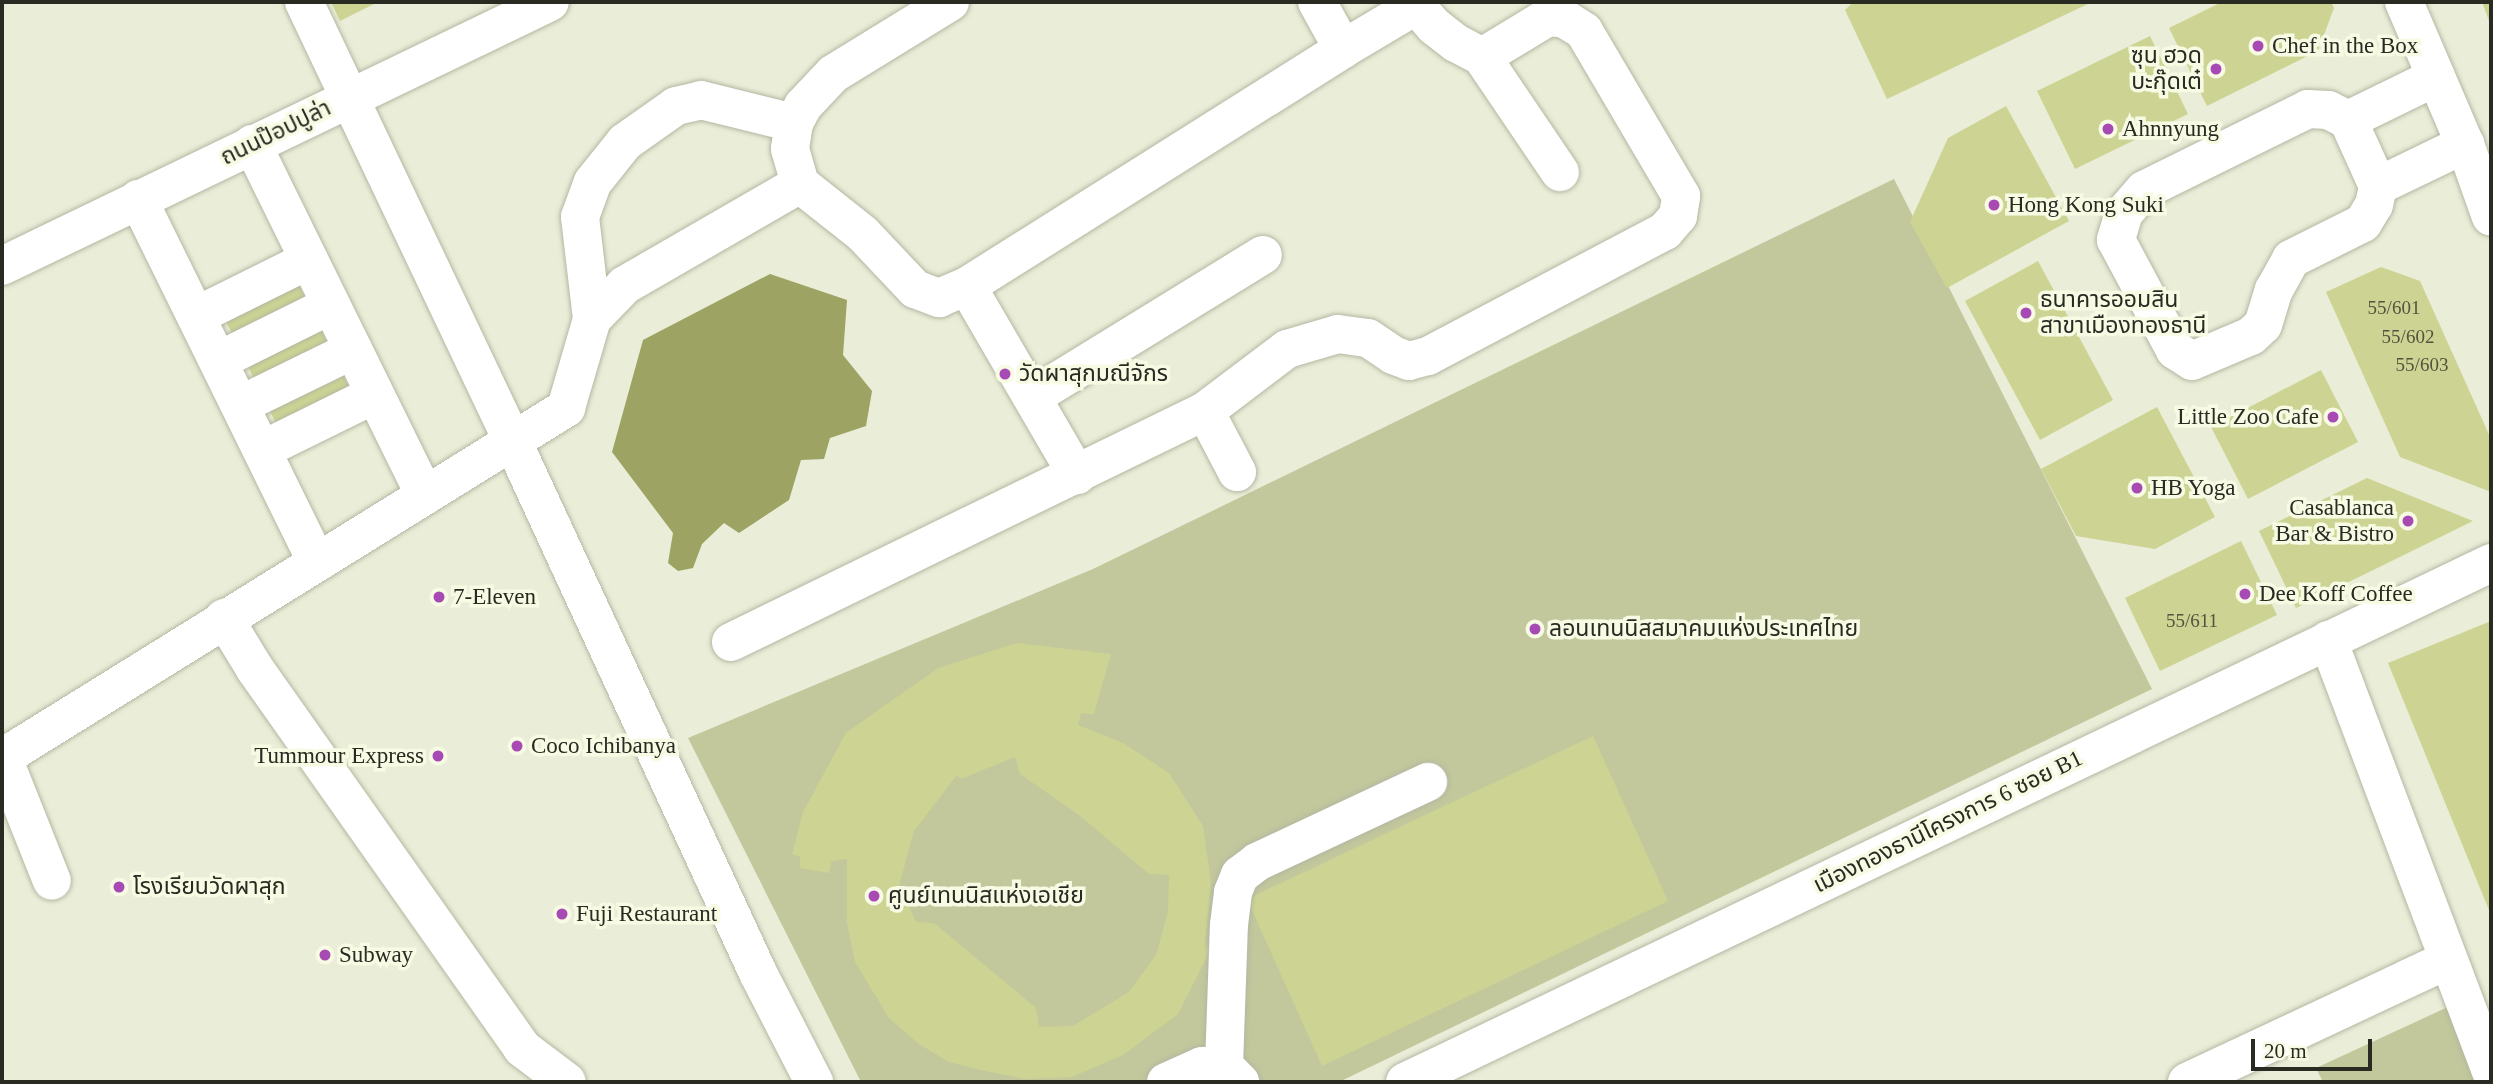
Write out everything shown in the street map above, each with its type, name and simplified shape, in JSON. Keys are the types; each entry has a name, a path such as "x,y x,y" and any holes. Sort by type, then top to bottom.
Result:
{"street":[{"path":"304,2 512,440 758,973 814,1082"},
{"name":"ถนนป๊อปปูล่า","path":"2,265 550,2"},
{"path":"950,2 833,74 803,106 794,123 790,149 800,184 863,234 915,289 939,298 967,286 1414,4 1456,43 1482,57 1560,172"},
{"path":"1317,2 1343,49"},
{"path":"2404,2 2465,144 2491,217"},
{"path":"731,642 1205,411 1287,349 1338,334 1368,338 1393,355 1409,361 1428,356 1665,231 1678,216 1681,196 1584,31 1565,19 1548,17 1482,57"},
{"path":"2348,120 2436,77"},
{"path":"52,881 2,758 566,408 592,319 580,217 593,182 625,142 676,106 701,100 794,123"},
{"path":"2308,109 2328,110 2348,120 2378,186 2374,205 2362,223 2291,259 2274,290 2263,325 2251,336 2192,361 2175,349 2116,240 2124,213 2144,190 2308,109"},
{"path":"252,144 425,496"},
{"path":"2378,186 2465,144"},
{"path":"592,319 625,285 800,184"},
{"path":"138,199 317,562"},
{"path":"1032,397 1263,255"},
{"path":"196,316 309,260"},
{"path":"967,286 1077,475"},
{"path":"218,361 331,305"},
{"path":"240,405 353,350"},
{"path":"262,450 374,394"},
{"path":"1205,411 1237,472"},
{"name":"เมืองทองธานีโครงการ 6 ซอย B1","path":"1405,1082 2491,562"},
{"path":"224,618 254,669 522,1048 567,1082"},
{"path":"2328,640 2491,1072"},
{"path":"1166,1082 1202,1066 1232,1074 1229,925 1233,892 1240,874 1257,862 1427,782"},
{"path":"2187,1082 2447,960"}],"shaded area":[{"name":"ลอนเทนนิสสมาคมแห่งประเทศไทย","path":"1894,179 2152,689 1339,1082 861,1082 688,738 1093,569"},
{"path":"770,274 847,300 843,355 872,391 866,426 830,438 824,459 801,460 789,500 739,533 724,523 702,544 693,568 678,571 668,563 673,533 612,452 643,340"},
{"path":"2463,1000 2491,1082 2323,1082 2316,1068"}],"building":[{"path":"331,2 378,2 340,21"},
{"path":"1853,2 2092,2 1887,99 1845,10"},
{"path":"2222,2 2331,2 2334,8 2318,51 2207,106 2169,28"},
{"path":"2482,2 2491,2 2491,26"},
{"path":"2150,36 2188,114 2075,169 2037,91"},
{"path":"2006,106 2069,221 1947,288 1910,222 1948,138"},
{"path":"287,261 361,412 288,448 214,297"},
{"path":"2038,261 2113,400 2040,440 1965,301"},
{"path":"2381,267 2420,281 2491,439 2491,492 2400,457 2326,292"},
{"path":"2321,370 2358,442 2248,499 2211,427"},
{"path":"2157,407 2215,517 2155,549 2076,536 2041,469"},
{"path":"2367,478 2473,521 2296,608 2259,531"},
{"path":"2241,541 2277,615 2160,671 2125,598"},
{"path":"2491,621 2491,915 2388,663"},
{"name":"ศูนย์เทนนิสแห่งเอเชีย","path":"1017,643 1111,654 1094,714 1081,713 1078,725 1123,743 1169,773 1203,826 1211,883 1205,945 1210,951 1178,1014 1123,1055 1072,1077 1025,1079 985,1071 949,1062 919,1044 889,1018 855,962 847,923 847,859 831,861 829,873 800,868 800,857 792,854 803,812 846,733 938,668","holes":["1015,757 1020,774 1079,815 1149,874 1169,875 1168,912 1156,955 1129,992 1073,1026 1039,1027 1036,1008 934,923 916,922 906,899 897,893 914,831 957,775 961,779"]},
{"path":"1593,736 1668,901 1322,1066 1247,899"}],"place":[{"name":"Chef in the Box","path":"2258,46"},
{"name":"ซุน ฮวด บะกุ๊ดเต๋","path":"2216,69"},
{"name":"Ahnnyung","path":"2108,129"},
{"name":"Hong Kong Suki","path":"1994,205"},
{"name":"ธนาคารออมสิน สาขาเมืองทองธานี","path":"2026,313"},
{"name":"วัดผาสุกมณีจักร","path":"1005,374"},
{"name":"Little Zoo Cafe","path":"2333,417"},
{"name":"HB Yoga","path":"2137,488"},
{"name":"Casablanca Bar & Bistro","path":"2408,521"},
{"name":"Dee Koff Coffee","path":"2245,594"},
{"name":"7-Eleven","path":"439,597"},
{"name":"ลอนเทนนิสสมาคมแห่งประเทศไทย","path":"1535,629"},
{"name":"Coco Ichibanya","path":"517,746"},
{"name":"Tummour Express","path":"438,756"},
{"name":"โรงเรียนวัดผาสุก","path":"119,887"},
{"name":"ศูนย์เทนนิสแห่งเอเชีย","path":"874,896"},
{"name":"Fuji Restaurant","path":"562,914"},
{"name":"Subway","path":"325,955"}]}
